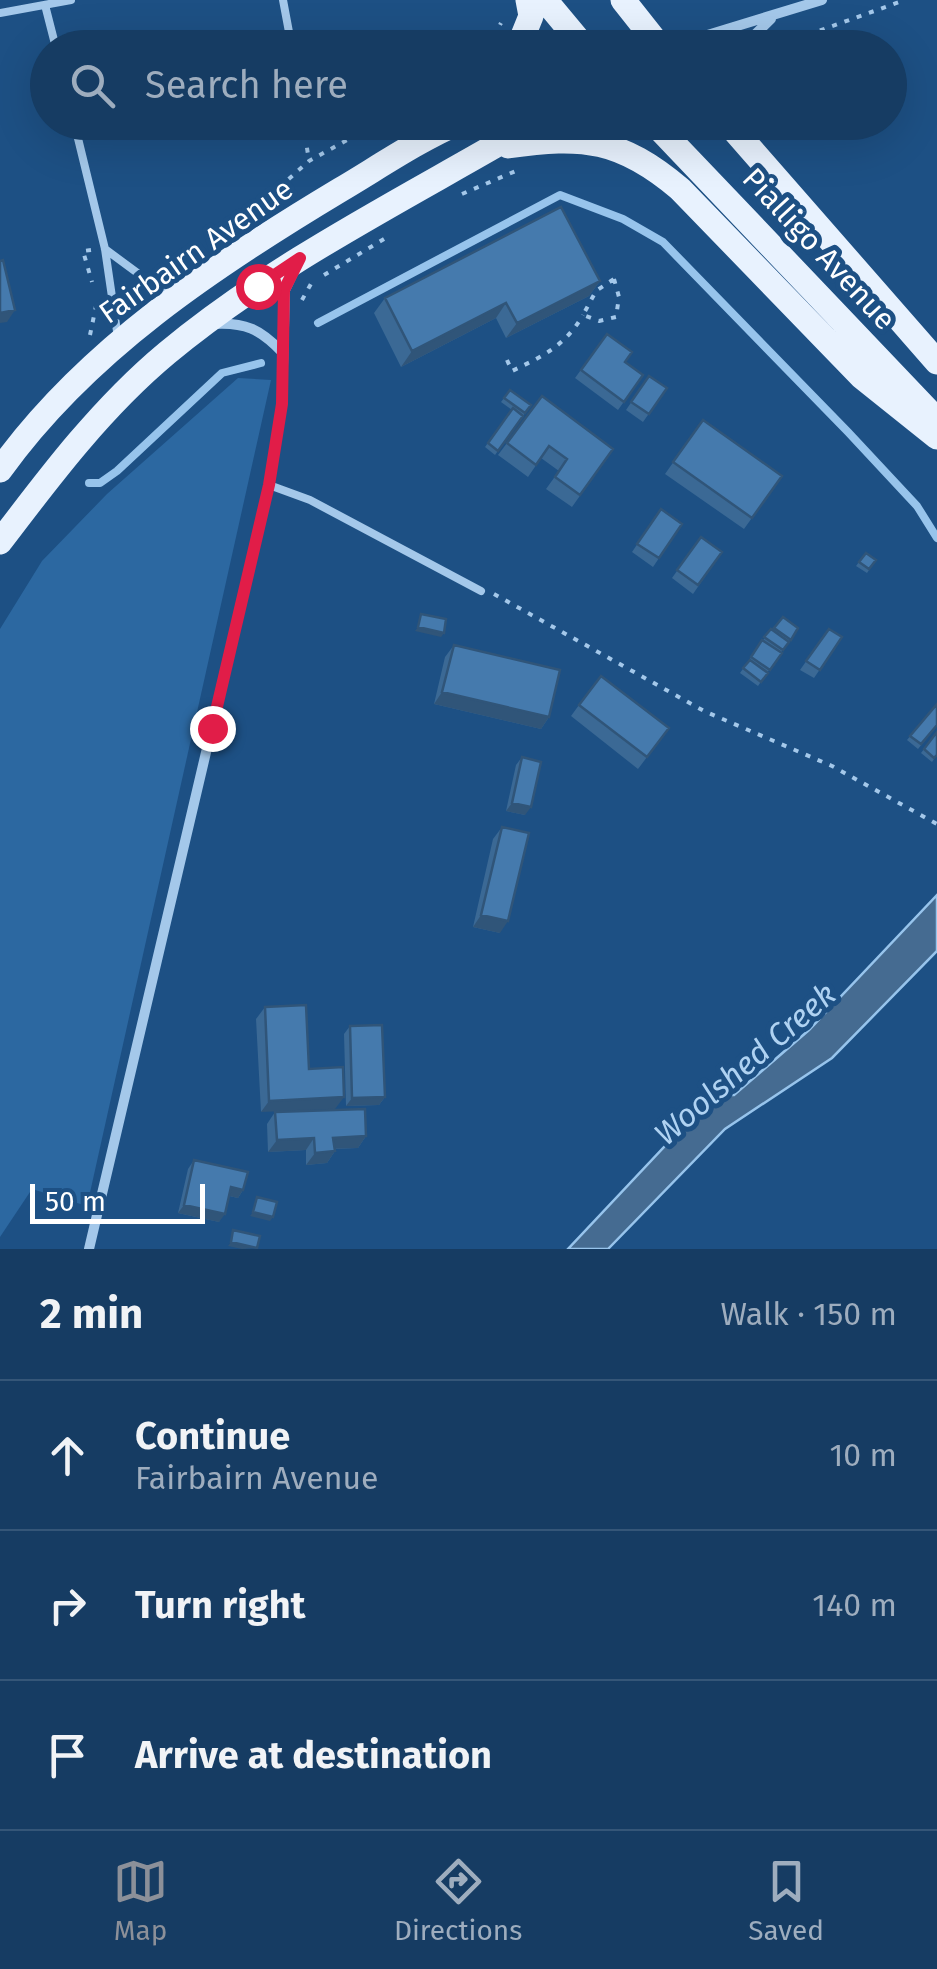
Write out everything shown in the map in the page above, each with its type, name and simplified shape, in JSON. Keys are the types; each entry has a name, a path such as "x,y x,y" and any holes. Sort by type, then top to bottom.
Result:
{"main road":[{"path":"525,30 531,16 528,0"},
{"path":"545,0 569,30"},
{"path":"623,0 648,30"},
{"name":"Fairbairn Avenue","path":"0,470 67,393 119,342 172,299 294,218 425,140"},
{"path":"0,542 75,446 122,396 205,324 300,258 506,140"},
{"path":"493,148 548,140 602,142 650,164 862,376 937,438"},
{"name":"Pialligo Avenue","path":"670,140 937,420"},
{"name":"Pialligo Avenue","path":"742,140 937,362"}],"street":[{"path":"725,30 822,0"},
{"path":"760,30 776,15"},
{"path":"89,1249 269,485 282,404 284,290 300,258"},
{"path":"205,324 239,322 257,329 282,352"}],"lane":[{"path":"0,13 72,0"},
{"path":"283,0 289,30"},
{"path":"45,5 51,30"},
{"path":"78,140 105,249 119,342"},
{"path":"105,249 172,299"},
{"path":"269,485 310,500 482,590"}],"path":[{"path":"821,30 904,0"},
{"path":"496,30 500,22"},
{"path":"306,140 309,161"},
{"path":"228,232 309,161 347,140"},
{"path":"452,199 533,164"},
{"path":"302,309 310,283 390,236"},
{"path":"83,344 95,327 97,296 83,252 105,249"},
{"path":"507,360 512,371 549,354 567,339 596,290 614,279 619,297 616,318 598,321 583,315"},
{"path":"482,590 704,711 832,766 937,824"}],"shaded area":[{"path":"238,378 271,380 87,1206 32,1189 0,1237 0,629 42,561 107,494"},
{"path":"937,895 937,951 832,1058 725,1129 608,1249 568,1249 713,1095 734,1095 809,1030"}],"building":[{"path":"561,207 600,281 517,323 506,303 412,351 385,298"},
{"path":"3,260 15,310 0,313 0,261"},
{"path":"607,334 632,352 625,362 643,375 624,402 581,370"},
{"path":"649,376 667,388 649,414 631,402"},
{"path":"510,390 531,405 525,413 504,398"},
{"path":"542,396 613,449 580,495 555,477 567,459 549,446 536,465 507,443"},
{"path":"513,408 523,416 498,451 488,443"},
{"path":"703,420 782,476 752,518 673,462"},
{"path":"661,509 682,524 659,558 637,544"},
{"path":"701,537 722,552 698,585 677,570"},
{"path":"866,553 876,560 869,569 859,562"},
{"path":"421,614 446,619 444,633 418,627"},
{"path":"783,617 798,628 791,640 774,628"},
{"path":"771,629 789,642 783,650 764,637"},
{"path":"829,629 842,637 820,670 806,661"},
{"path":"762,640 782,653 770,670 751,657"},
{"path":"454,645 560,670 549,717 442,692"},
{"path":"750,660 768,673 761,682 743,668"},
{"path":"601,676 669,728 647,757 579,705"},
{"path":"937,704 937,725 921,744 910,736"},
{"path":"937,732 937,755 934,758 924,749"},
{"path":"522,757 541,762 531,807 512,803"},
{"path":"502,827 529,833 508,921 481,915"},
{"path":"306,1005 309,1069 343,1067 344,1097 269,1101 265,1007"},
{"path":"382,1025 385,1097 352,1098 350,1026"},
{"path":"365,1109 366,1136 333,1138 335,1151 315,1153 314,1138 277,1140 275,1112"},
{"path":"194,1160 248,1172 243,1190 231,1187 225,1214 184,1205"},
{"path":"257,1197 277,1202 273,1217 253,1212"},
{"path":"233,1230 260,1236 257,1248 231,1242"}],"waterway":[{"path":"318,323 560,195 623,219 663,242 917,506 937,538"},
{"path":"89,483 100,483 117,471 222,373 261,363"}],"route":[{"path":"212,728 269,485 282,404 284,290 300,258 258,286"}],"water label":[{"name":"Woolshed Creek","path":"745,1064"}]}
